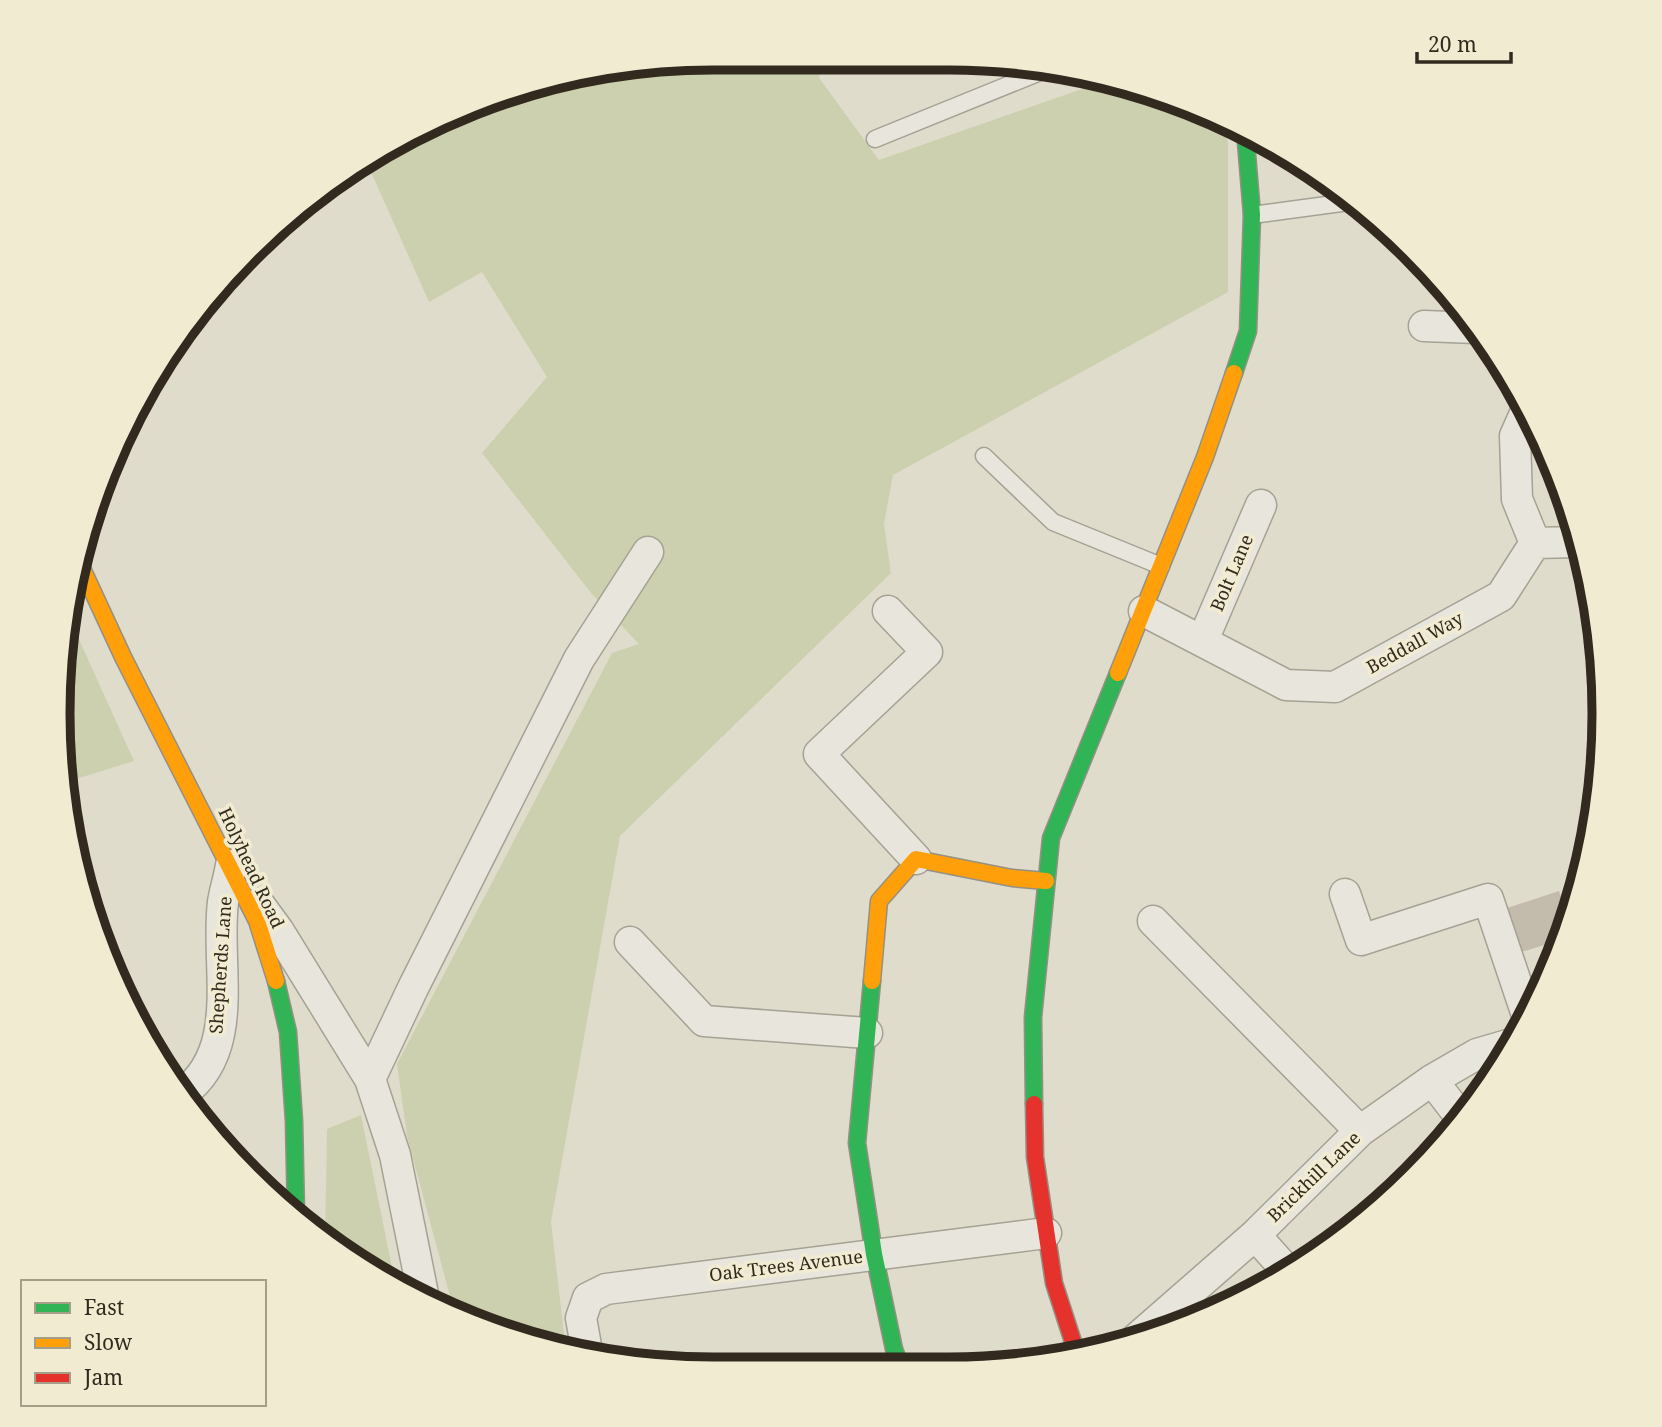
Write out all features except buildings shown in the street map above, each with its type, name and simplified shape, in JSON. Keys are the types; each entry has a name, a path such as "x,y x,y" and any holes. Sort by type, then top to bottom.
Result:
{"street":[{"path":"1074,1345 1054,1283 1035,1157 1033,1017 1051,838 1205,457 1248,331 1252,215 1246,143"},
{"path":"1424,326 1463,328"},
{"path":"1522,421 1515,436 1517,499 1535,542 1568,542"},
{"name":"Bolt Lane","path":"1203,640 1261,505"},
{"name":"Beddall Way","path":"1144,611 1286,685 1335,687 1501,596 1535,542"},
{"path":"370,1079 579,659 648,552"},
{"name":"Holyhead Road","path":"85,575 123,657 257,920 274,973 288,1032 296,1203"},
{"path":"888,611 926,652 819,754 916,859 1012,878 1046,881"},
{"path":"897,1357 874,1254 857,1143 879,901 916,859"},
{"path":"231,865 278,930 370,1079 395,1155 422,1287"},
{"name":"Shepherds Lane","path":"190,1088 197,1083 212,1059 218,1034 223,982 223,904 231,865"},
{"path":"1345,894 1361,940 1488,899 1523,1003"},
{"path":"1153,921 1360,1131"},
{"path":"629,942 704,1021 867,1033"},
{"name":"Brickhill Lane","path":"1154,1323 1255,1235 1360,1131 1432,1080 1477,1054 1498,1048"},
{"path":"1432,1080 1455,1110"},
{"name":"Oak Trees Avenue","path":"586,1344 581,1318 588,1298 607,1289 1046,1233"},
{"path":"1255,1235 1281,1264"}],"lane":[{"path":"875,139 1031,76"},
{"path":"1252,215 1340,203"},
{"path":"984,456 1053,522 1161,566"}],"green space":[{"path":"821,70 819,78 879,160 1090,86 1155,104 1195,119 1226,133 1228,143 1228,292 893,475 884,524 891,573 620,836 551,1222 565,1339 507,1323 451,1301 407,1136 397,1064 612,653 639,644 591,593 482,453 547,377 482,272 429,302 370,170 429,136 467,119 507,104 588,82 671,71"},
{"path":"76,632 134,761 74,780 70,714"},
{"path":"361,1115 393,1271 325,1226 327,1129"}],"traffic: fast":[{"path":"1234,373 1248,331 1252,215 1246,143"},
{"path":"1034,1104 1033,1017 1051,838 1118,673"},
{"path":"276,981 288,1032 296,1203"},
{"path":"872,981 857,1143 874,1254 897,1357"}],"traffic: slow":[{"path":"1118,673 1205,457 1234,373"},
{"path":"85,575 123,657 257,921 276,981"},
{"path":"872,981 879,901 916,859 1012,878 1046,881"}],"traffic: jam":[{"path":"1034,1104 1035,1157 1054,1283 1074,1345"}]}
